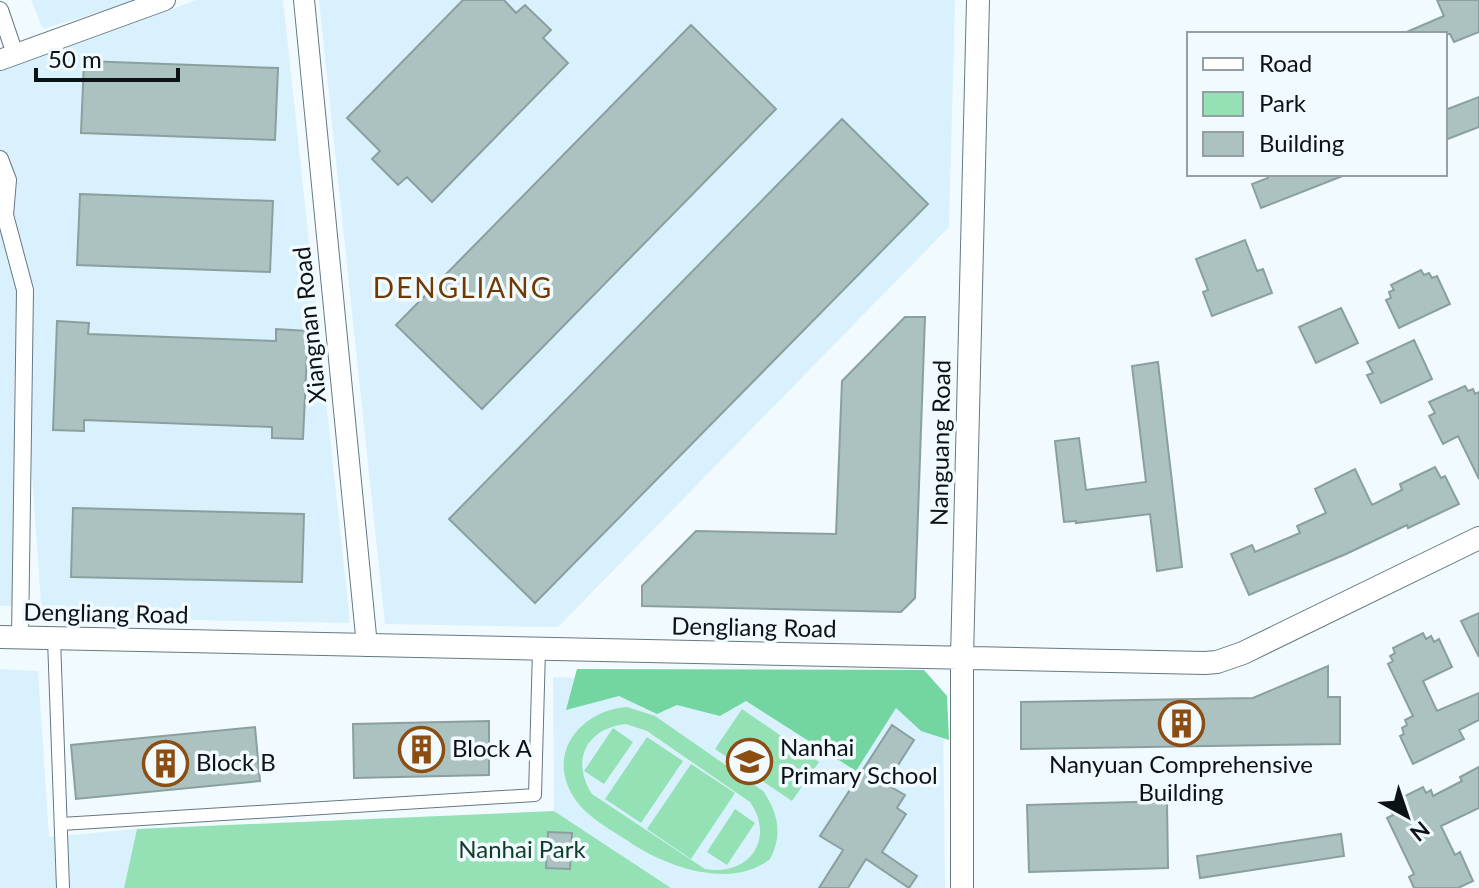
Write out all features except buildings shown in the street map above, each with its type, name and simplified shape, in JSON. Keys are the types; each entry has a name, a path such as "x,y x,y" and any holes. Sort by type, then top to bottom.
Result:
{"main road":[{"name":"Nanguang Road","path":"962,888 962,658 978,0"},
{"name":"Dengliang Road","path":"10,638 1217,662 1243,653 1479,538"}],"street":[{"path":"0,10 8,57 165,0"},
{"name":"Xiangnan Road","path":"304,0 367,646"},
{"path":"0,159 8,180 5,215 25,290 10,638"},
{"path":"54,639 63,888"},
{"path":"61,824 535,795 539,649"}],"shaded area":[{"path":"31,0 138,0 43,29"},
{"path":"197,0 283,0 350,623 42,617 25,376 14,376 14,606 0,606 0,71"},
{"path":"319,0 955,0 949,227 558,627 385,624"},
{"path":"0,669 38,671 49,837 137,829 124,888 0,888"},
{"name":"Nanhai Primary School","path":"553,677 914,688 943,713 945,888 671,888 554,811"}],"green space":[{"path":"577,669 924,670 947,696 949,740 921,731 896,708 856,771 746,701 720,716 677,705 657,714 619,696 566,710"},
{"path":"627,707 655,716 763,791 777,824 770,859 756,868 739,873 722,874 685,868 634,845 585,811 566,780 566,749 583,725 611,710","holes":["626,724 647,731 750,802 757,816 759,842 745,861 720,870 705,869 592,794 583,769 583,758 592,739 612,727"]},
{"path":"742,709 819,762 792,801 715,749"},
{"path":"613,728 633,742 604,784 584,771"},
{"path":"647,737 683,761 641,823 605,799"},
{"path":"691,764 735,793 691,859 647,829"},
{"path":"735,809 755,823 727,865 707,852"},
{"name":"Nanhai Park","path":"554,811 671,888 124,888 137,829"}],"place":[{"name":"Nanyuan Comprehensive Building","path":"1181,723"},
{"name":"Block A","path":"421,749"},
{"name":"Nanhai Primary School","path":"749,762"},
{"name":"Block B","path":"165,763"}],"district":[{"name":"DENGLIANG","path":"463,288"}]}
